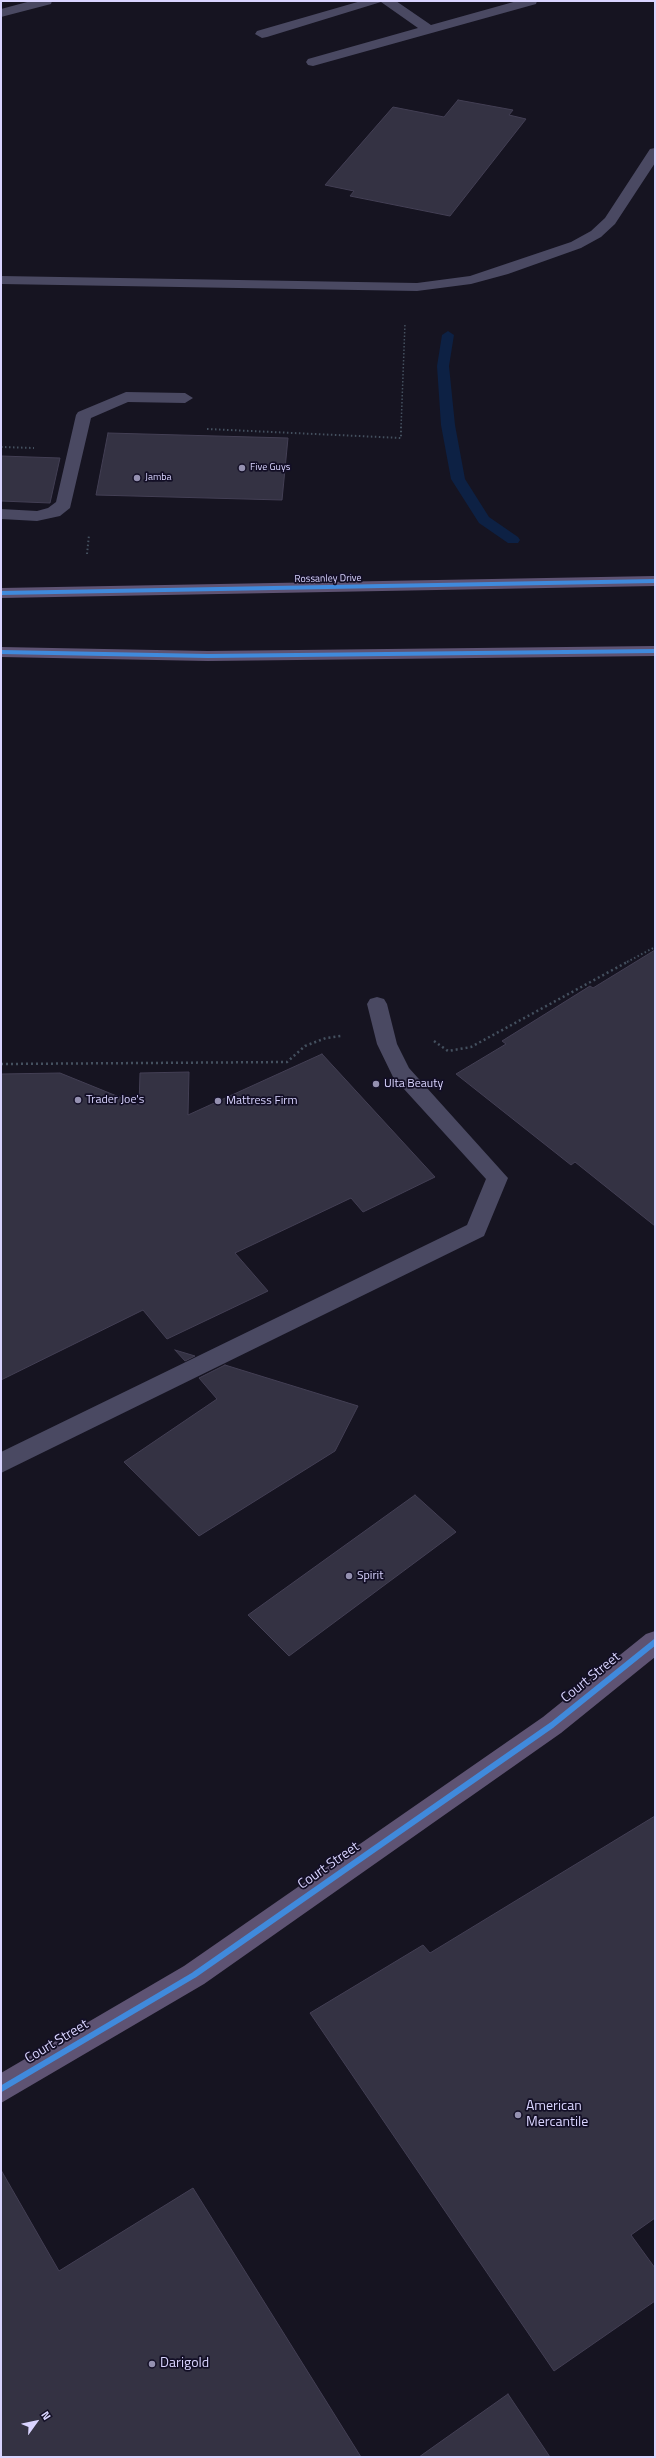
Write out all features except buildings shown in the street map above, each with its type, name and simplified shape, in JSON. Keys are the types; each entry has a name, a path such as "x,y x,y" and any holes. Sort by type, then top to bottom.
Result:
{"main road":[{"name":"Rossanley Drive","path":"1,592 655,581"},
{"path":"1,652 216,656 655,651"},
{"name":"Court Street","path":"1,2089 194,1975 552,1725 655,1642"}],"lane":[{"path":"1,13 46,1 55,1"},
{"path":"262,34 375,1"},
{"path":"387,1 428,29"},
{"path":"313,62 530,1"},
{"path":"1,280 35,287 262,291 446,285 503,271 576,245 596,234 610,221 655,152"},
{"path":"1,514 37,516 54,512 64,504 84,416 126,397 185,398"},
{"path":"1,1463 476,1230 497,1178 400,1072 387,1044 377,1004"}],"path":[{"path":"205,429 401,438 406,316"},
{"path":"87,555 89,531"},
{"path":"428,1038 448,1051 471,1047 655,947"},
{"path":"1,1064 287,1062 305,1046 326,1038 349,1035"}],"waterway":[{"path":"448,335 443,366 448,425 458,479 484,520 513,540"}],"cycle path":[{"path":"1,593 655,581"},
{"path":"1,652 208,656 655,651"},
{"path":"1,2089 194,1975 552,1725 655,1642"}],"place":[{"name":"Five Guys","path":"242,468"},
{"name":"Jamba","path":"137,478"},
{"name":"Ulta Beauty","path":"376,1084"},
{"name":"Trader Joe's","path":"78,1100"},
{"name":"Mattress Firm","path":"218,1101"},
{"name":"Spirit","path":"349,1576"},
{"name":"American Mercantile","path":"518,2115"},
{"name":"Darigold","path":"152,2364"}]}
